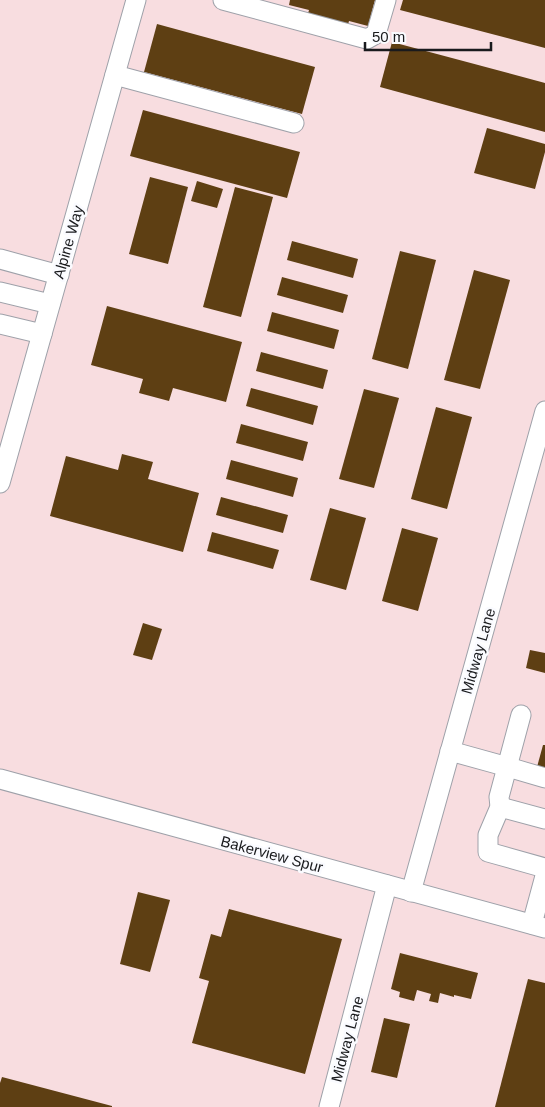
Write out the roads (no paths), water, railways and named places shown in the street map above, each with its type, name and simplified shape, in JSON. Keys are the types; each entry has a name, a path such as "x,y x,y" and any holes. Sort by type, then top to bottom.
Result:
{"street":[{"name":"Alpine Way","path":"0,483 7,434 42,334 136,0"},
{"path":"223,0 270,6 367,39 376,34 386,0"},
{"path":"115,75 294,124"},
{"path":"0,259 58,275"},
{"path":"0,292 50,304"},
{"path":"0,324 42,334"},
{"name":"Midway Lane","path":"411,892 450,751 541,441 545,411"},
{"path":"522,715 499,797 500,807 488,835 488,852 545,868"},
{"path":"450,751 545,778"},
{"name":"Bakerview Spur","path":"1,783 538,926"},
{"path":"500,807 545,819"},
{"path":"538,926 545,876"},
{"name":"Midway Lane","path":"329,1107 387,885"}]}
